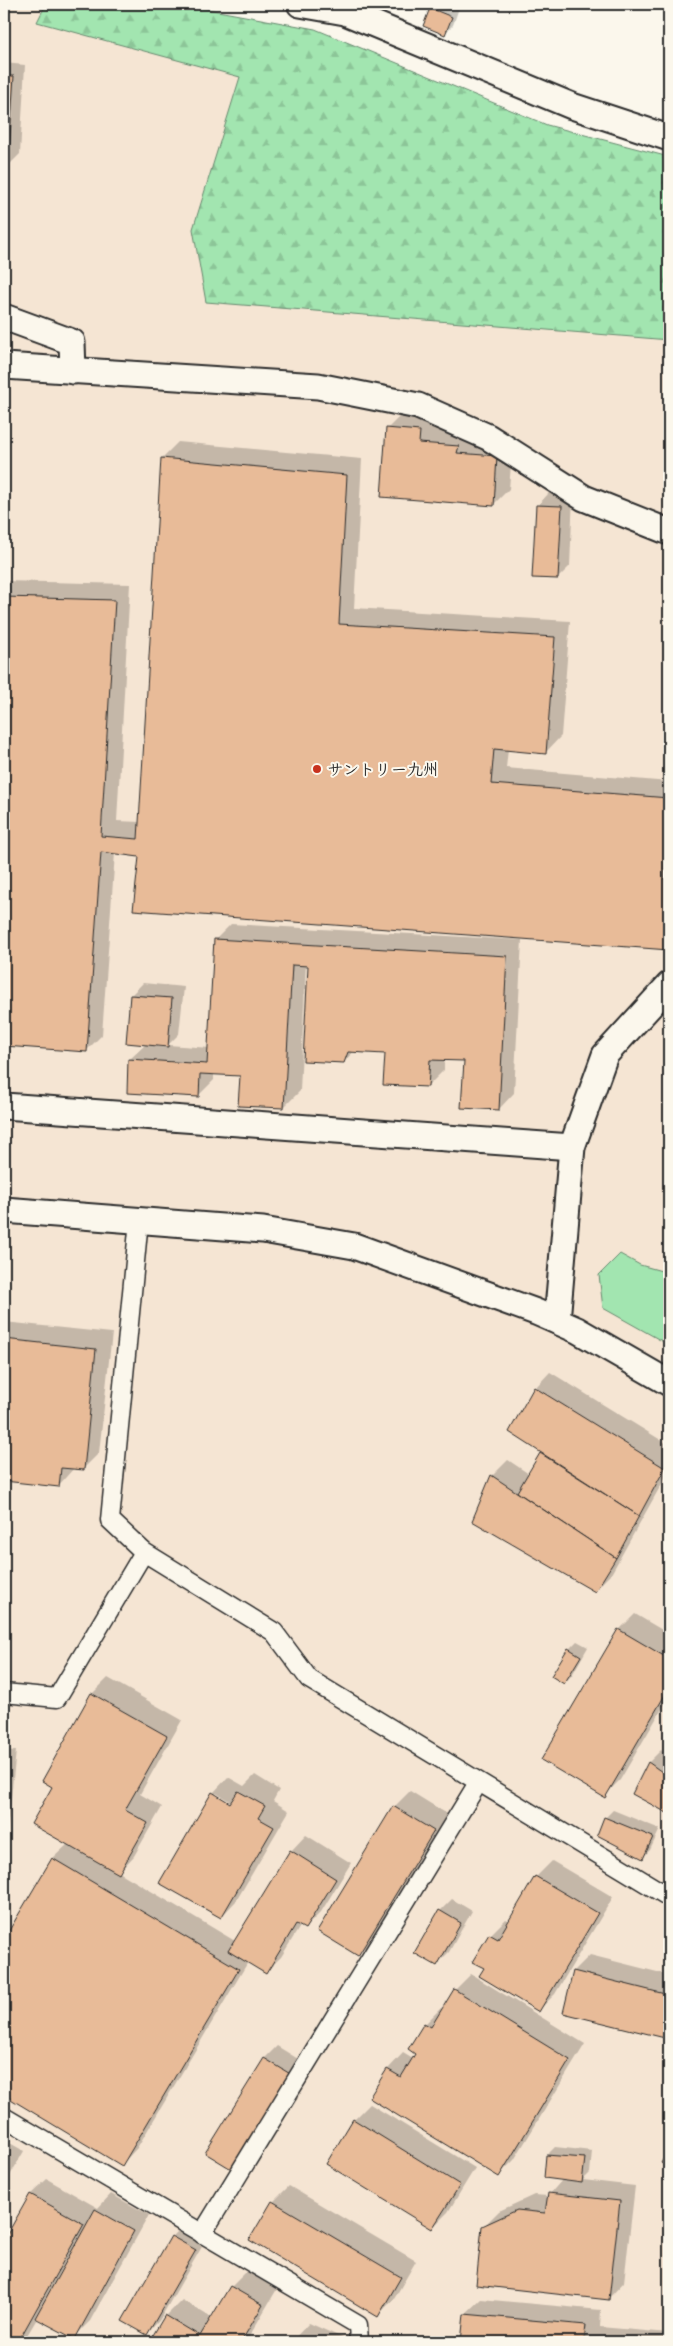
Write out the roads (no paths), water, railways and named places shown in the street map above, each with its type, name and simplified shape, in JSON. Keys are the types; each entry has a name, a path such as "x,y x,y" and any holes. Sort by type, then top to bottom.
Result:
{"street":[{"path":"300,4 345,12 572,106 669,138"},
{"path":"4,317 72,342 73,371"},
{"path":"4,366 318,386 418,406 488,437 584,498 669,532"},
{"path":"557,1321 572,1147 605,1055 669,984"},
{"path":"4,1106 572,1147"},
{"path":"4,1210 264,1230 354,1246 557,1321 669,1383"},
{"path":"139,1220 110,1520 144,1552 274,1632 308,1679 669,1897"},
{"path":"4,1693 57,1698 144,1552"},
{"path":"202,2234 478,1783"},
{"path":"4,2117 358,2325 358,2342"}],"place":[{"name":"サントリー九州","path":"317,769"}]}
